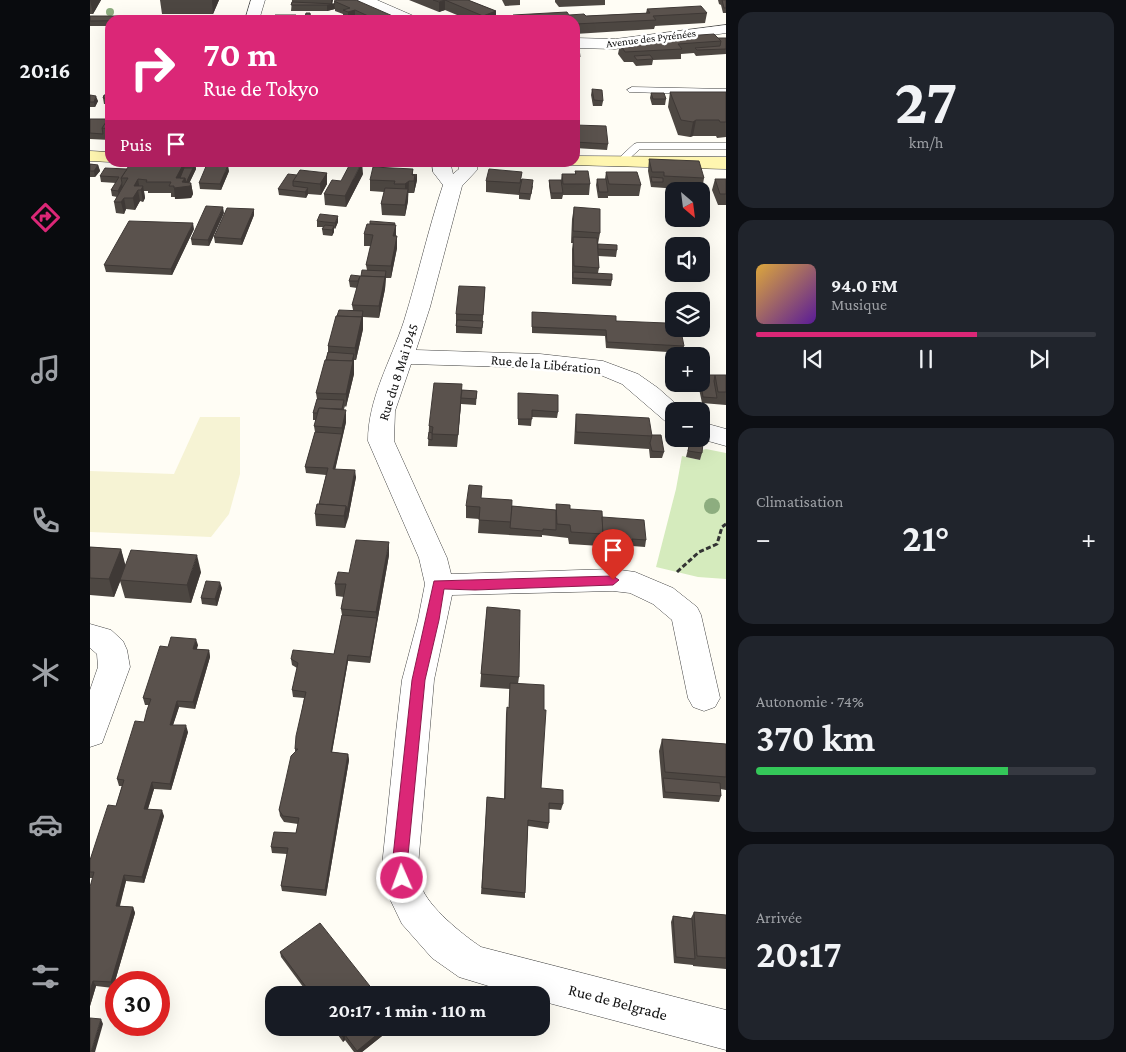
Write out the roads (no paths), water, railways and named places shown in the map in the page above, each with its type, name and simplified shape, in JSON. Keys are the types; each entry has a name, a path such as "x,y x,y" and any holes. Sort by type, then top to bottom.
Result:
{"main road":[{"path":"90,156 105,156"},
{"path":"580,161 726,163"}],"street":[{"path":"252,15 258,0"},
{"path":"365,0 400,15"},
{"name":"Avenue des Pyrénées","path":"580,43 615,44 726,29"},
{"path":"441,167 445,177 453,184 468,170 468,167"},
{"name":"Rue du 8 Mai 1945","path":"438,584 433,558 381,442 380,429 384,406 414,324 453,184"},
{"name":"Rue de la Libération","path":"403,357 532,361 578,364 607,369 624,375 646,390 665,407"},
{"path":"710,433 726,438"},
{"path":"438,584 475,585 613,580 635,583 663,596 686,615 704,698"},
{"name":"Rue de Belgrade","path":"438,584 433,620 418,680 400,866 404,891 415,911 445,945 473,964 726,1030"},
{"path":"90,636 100,638 112,650 114,667 90,734"}],"lane":[{"path":"632,90 726,92"},
{"path":"626,162 626,156 637,146 726,146"}]}
